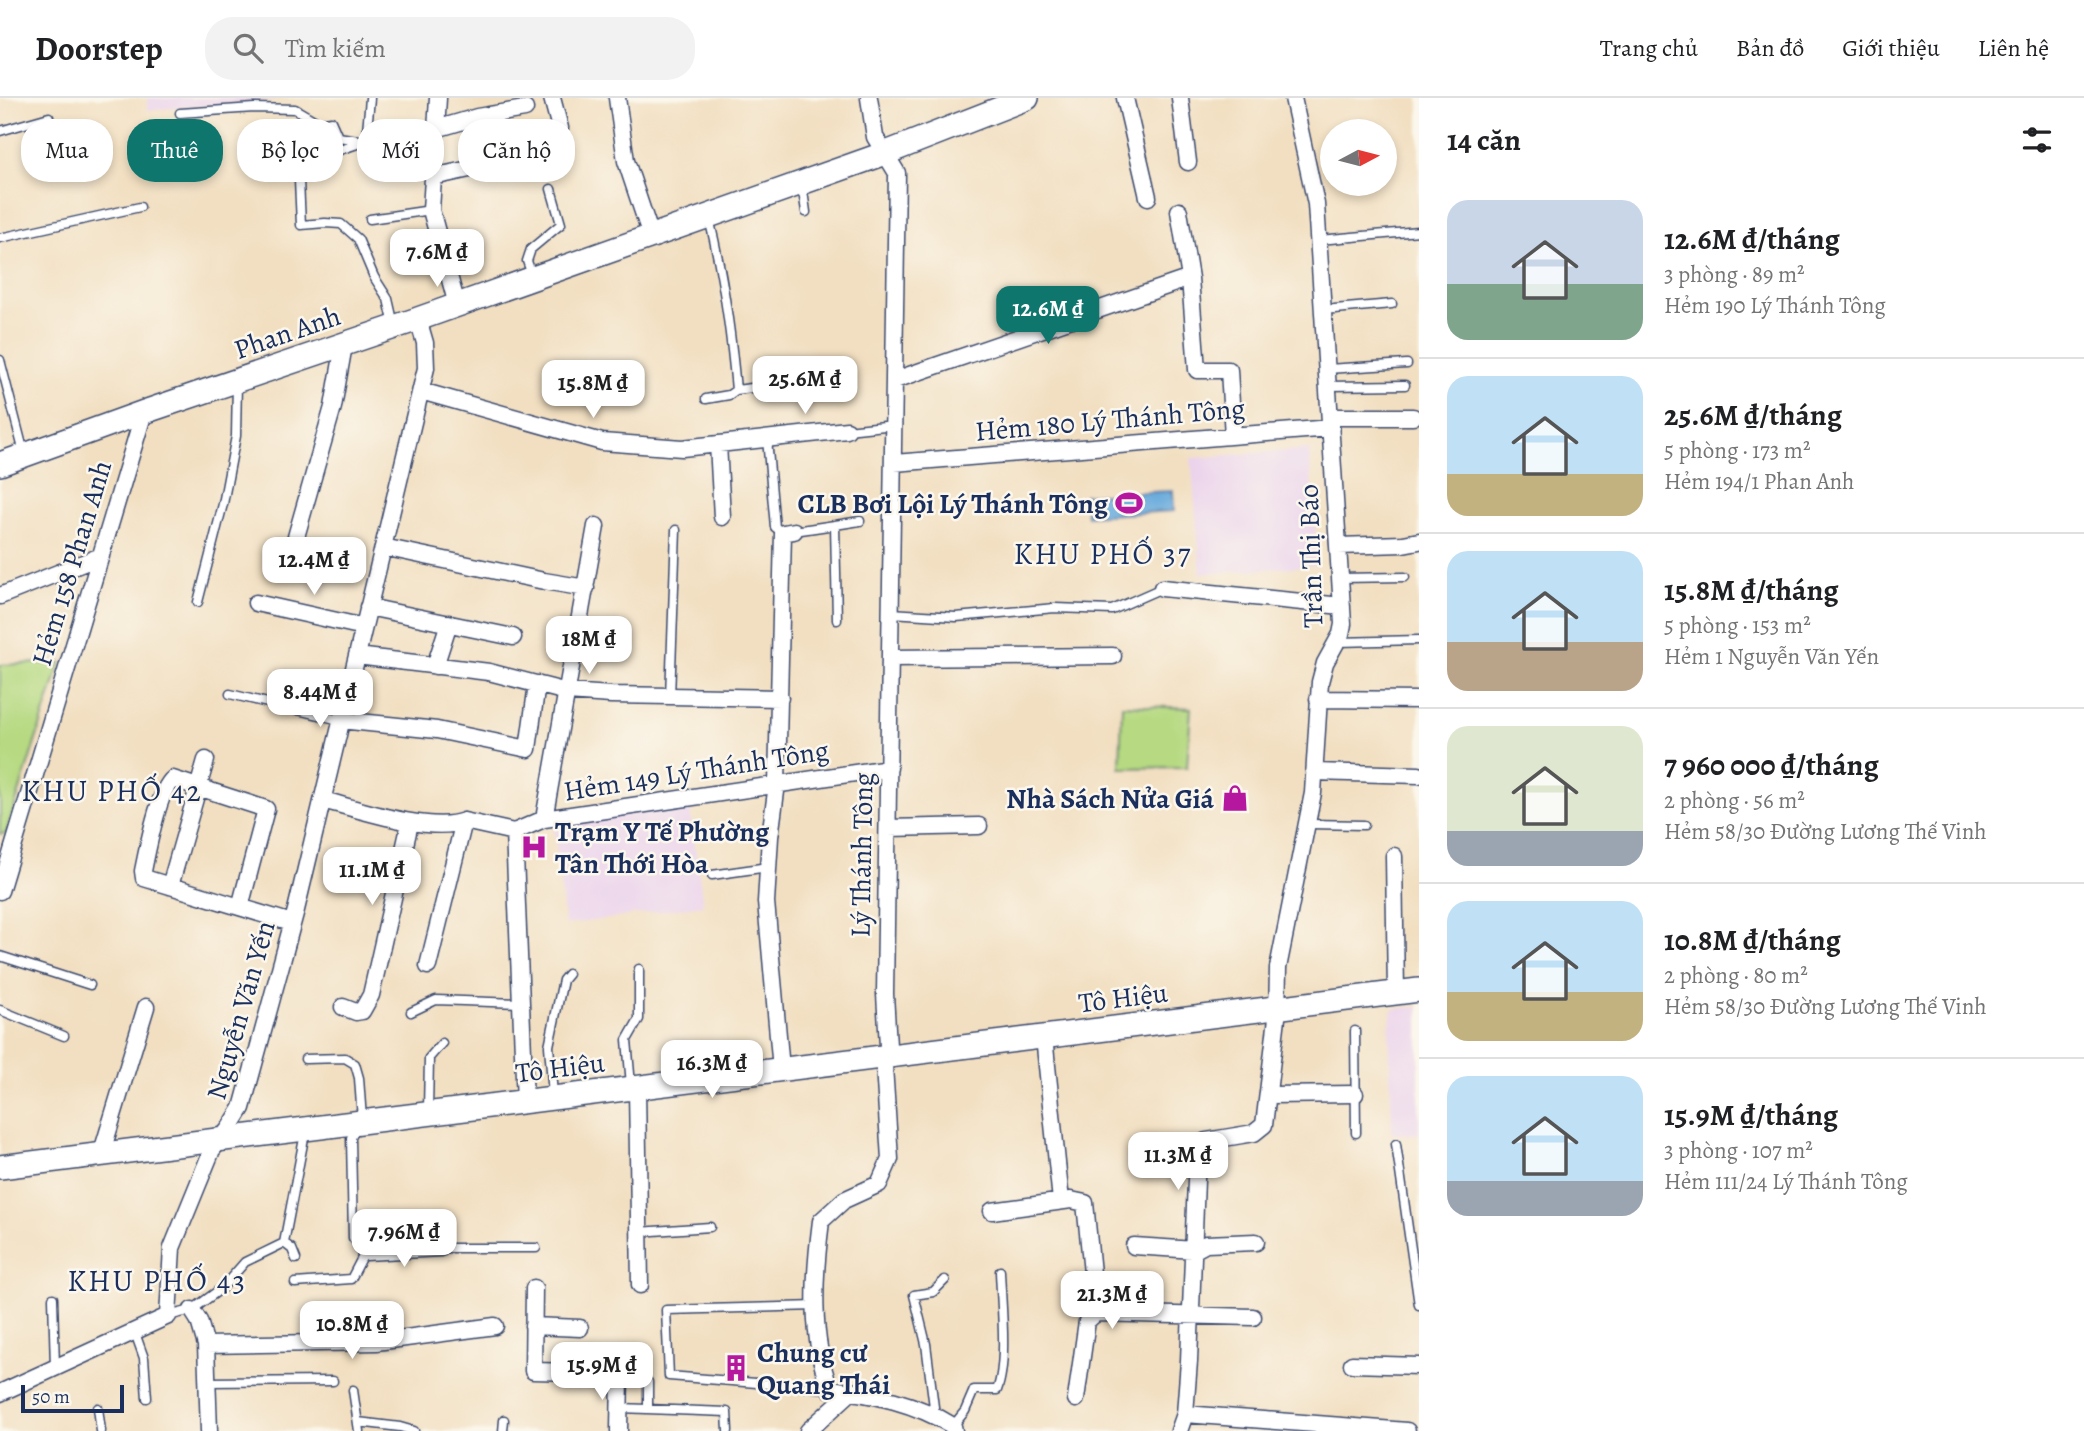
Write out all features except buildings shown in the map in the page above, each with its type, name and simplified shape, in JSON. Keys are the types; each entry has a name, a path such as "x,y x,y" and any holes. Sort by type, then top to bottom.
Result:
{"street":[{"path":"436,119 438,98"},
{"path":"552,98 558,119"},
{"path":"617,98 626,161 651,236"},
{"name":"Lý Thánh Tông","path":"830,1389 823,1370 814,1274 821,1221 844,1200 879,1184 890,1159 884,1066 888,1046 885,994 897,173 875,136 869,98"},
{"name":"Phan Anh","path":"0,464 886,153 1027,98"},
{"path":"1125,98 1148,197"},
{"path":"1180,98 1188,162"},
{"name":"Trần Thị Báo","path":"1195,1250 1199,1148 1202,1143 1212,1139 1258,1131 1264,1125 1270,1094 1278,968 1309,824 1322,672 1338,642 1343,624 1319,240 1310,171 1293,98"},
{"path":"444,132 477,117 524,108"},
{"path":"433,182 431,210 457,305"},
{"path":"1180,211 1190,278 1197,370 1229,370 1233,436"},
{"path":"895,380 1190,278"},
{"name":"Nguyễn Văn Yến","path":"168,1315 172,1248 212,1150 242,1108 323,800 426,368 418,319"},
{"path":"290,558 332,407 344,345"},
{"path":"421,391 602,442 682,448 847,430"},
{"name":"Hẻm 158 Phan Anh","path":"0,891 5,854 101,556 144,412"},
{"name":"Hẻm 180 Lý Thánh Tông","path":"894,463 1233,436 1330,422 1413,416"},
{"path":"718,444 722,517"},
{"path":"544,819 596,526"},
{"path":"781,1069 766,902 777,784 792,529"},
{"path":"1338,546 1419,541"},
{"path":"383,547 544,581 586,587"},
{"path":"0,596 101,556"},
{"path":"1162,588 1342,606"},
{"path":"256,603 364,627"},
{"path":"368,607 513,637"},
{"path":"435,666 449,623"},
{"path":"358,656 489,672 568,692 670,697 780,698"},
{"path":"891,658 1113,656"},
{"path":"341,720 437,730 528,749 537,684"},
{"path":"1318,699 1419,700"},
{"path":"170,886 206,760"},
{"name":"Hẻm 149 Lý Thánh Tông","path":"513,832 544,819 889,768"},
{"path":"1314,772 1419,775"},
{"path":"240,907 266,809 173,779 169,781 154,824 144,878 292,923"},
{"path":"323,800 410,823 456,824 464,821 513,832 525,1101"},
{"path":"428,966 464,821"},
{"path":"342,1007 356,1012 362,1011 371,995 410,823"},
{"path":"888,828 979,826"},
{"path":"1394,856 1396,993"},
{"name":"Tô Hiệu","path":"0,1167 1419,990"},
{"path":"101,1155 146,1007"},
{"path":"1044,1037 1061,1201"},
{"path":"634,1088 640,1285"},
{"path":"1270,1094 1355,1094"},
{"path":"992,1211 1072,1200 1085,1203 1096,1313"},
{"path":"1135,1246 1195,1250 1206,1244 1256,1242"},
{"path":"365,1252 441,1248"},
{"path":"1179,1431 1185,1414 1195,1250"},
{"path":"534,1288 533,1371 620,1373 620,1431"},
{"path":"192,1310 199,1321 206,1345 209,1431"},
{"path":"1076,1399 1087,1321 1096,1313 1253,1317"},
{"path":"0,1393 168,1315"},
{"path":"206,1345 376,1342 495,1326"},
{"path":"533,1326 580,1328"},
{"path":"1352,1364 1419,1366"},
{"path":"830,1389 904,1402 934,1415 954,1429"},
{"path":"808,1431 852,1391"},
{"path":"1185,1414 1324,1427 1407,1431"}],"lane":[{"path":"368,119 370,98"},
{"path":"180,113 296,108 319,123 331,121 338,137 357,140"},
{"path":"0,131 49,117"},
{"path":"357,144 296,165 301,225 325,222 341,224 358,239 374,277 388,299 394,327"},
{"path":"802,181 806,212"},
{"path":"533,278 527,261 531,249 561,224 551,189"},
{"path":"0,238 140,207"},
{"path":"370,219 431,210"},
{"path":"709,216 732,346 736,390"},
{"path":"1319,240 1419,231"},
{"path":"1323,310 1392,304"},
{"path":"0,360 25,456"},
{"path":"1327,369 1407,364"},
{"path":"706,399 729,395 736,390 838,377"},
{"path":"198,602 223,504 236,436 237,381"},
{"path":"1328,386 1405,385"},
{"path":"847,430 894,425"},
{"path":"766,439 775,527 792,529 860,521"},
{"path":"835,525 837,620"},
{"path":"670,697 676,530"},
{"path":"1340,578 1405,577"},
{"path":"891,613 956,617 1055,608 1112,610 1162,588"},
{"path":"1338,642 1419,640"},
{"path":"230,694 341,720"},
{"path":"1309,824 1364,825"},
{"path":"712,875 768,867"},
{"path":"0,956 90,985"},
{"path":"634,1088 627,1040 639,1019 639,969"},
{"path":"553,1098 549,1046 563,981 568,974"},
{"path":"411,1012 436,1000 520,1003"},
{"path":"0,1010 64,1036"},
{"path":"1355,1031 1356,1133"},
{"path":"428,1114 429,1058 442,1043"},
{"path":"295,1283 351,1279 365,1252 353,1238 351,1138 360,1122 359,1078 355,1064 345,1058 305,1059"},
{"path":"284,1243 305,1129"},
{"path":"1396,1144 1419,1305"},
{"path":"639,1232 710,1227"},
{"path":"284,1243 292,1249 296,1259"},
{"path":"168,1315 192,1310 222,1288 245,1262 284,1243"},
{"path":"441,1248 536,1248"},
{"path":"954,1429 974,1390 997,1390 999,1384 1002,1352 1000,1270"},
{"path":"934,1415 926,1344 914,1295 933,1292 945,1280"},
{"path":"53,1298 55,1367"},
{"path":"817,1306 666,1310 669,1376 830,1389"},
{"path":"134,1330 144,1358 147,1398"},
{"path":"207,1382 333,1381"},
{"path":"648,1382 648,1409"},
{"path":"354,1390 358,1427 400,1427 414,1431"},
{"path":"98,1408 102,1431"},
{"path":"620,1408 727,1412 728,1431"},
{"path":"503,1431 504,1420"}],"shaded area":[{"path":"147,98 274,98 274,100 148,110"},
{"path":"1309,449 1318,565 1201,574 1191,458"},
{"path":"689,802 703,905 565,925 553,819"},
{"path":"1419,1006 1419,1134 1392,1134 1389,1032 1392,1009"}],"green space":[{"path":"61,662 6,833 0,834 0,665"},
{"path":"1122,705 1191,708 1187,767 1120,768"}],"water":[{"name":"CLB Bơi Lội Lý Thánh Tông","path":"1173,491 1174,511 1087,516 1084,495"}],"place":[{"name":"CLB Bơi Lội Lý Thánh Tông","path":"1129,503"},
{"name":"Nhà Sách Nửa Giá","path":"1235,798"},
{"name":"Trạm Y Tế Phường Tân Thới Hòa","path":"534,847"},
{"name":"Chung cư Quang Thái","path":"736,1368"}],"district":[{"name":"KHU PHỐ 37","path":"1103,554"},
{"name":"KHU PHỐ 42","path":"112,791"},
{"name":"KHU PHỐ 43","path":"157,1281"}]}
